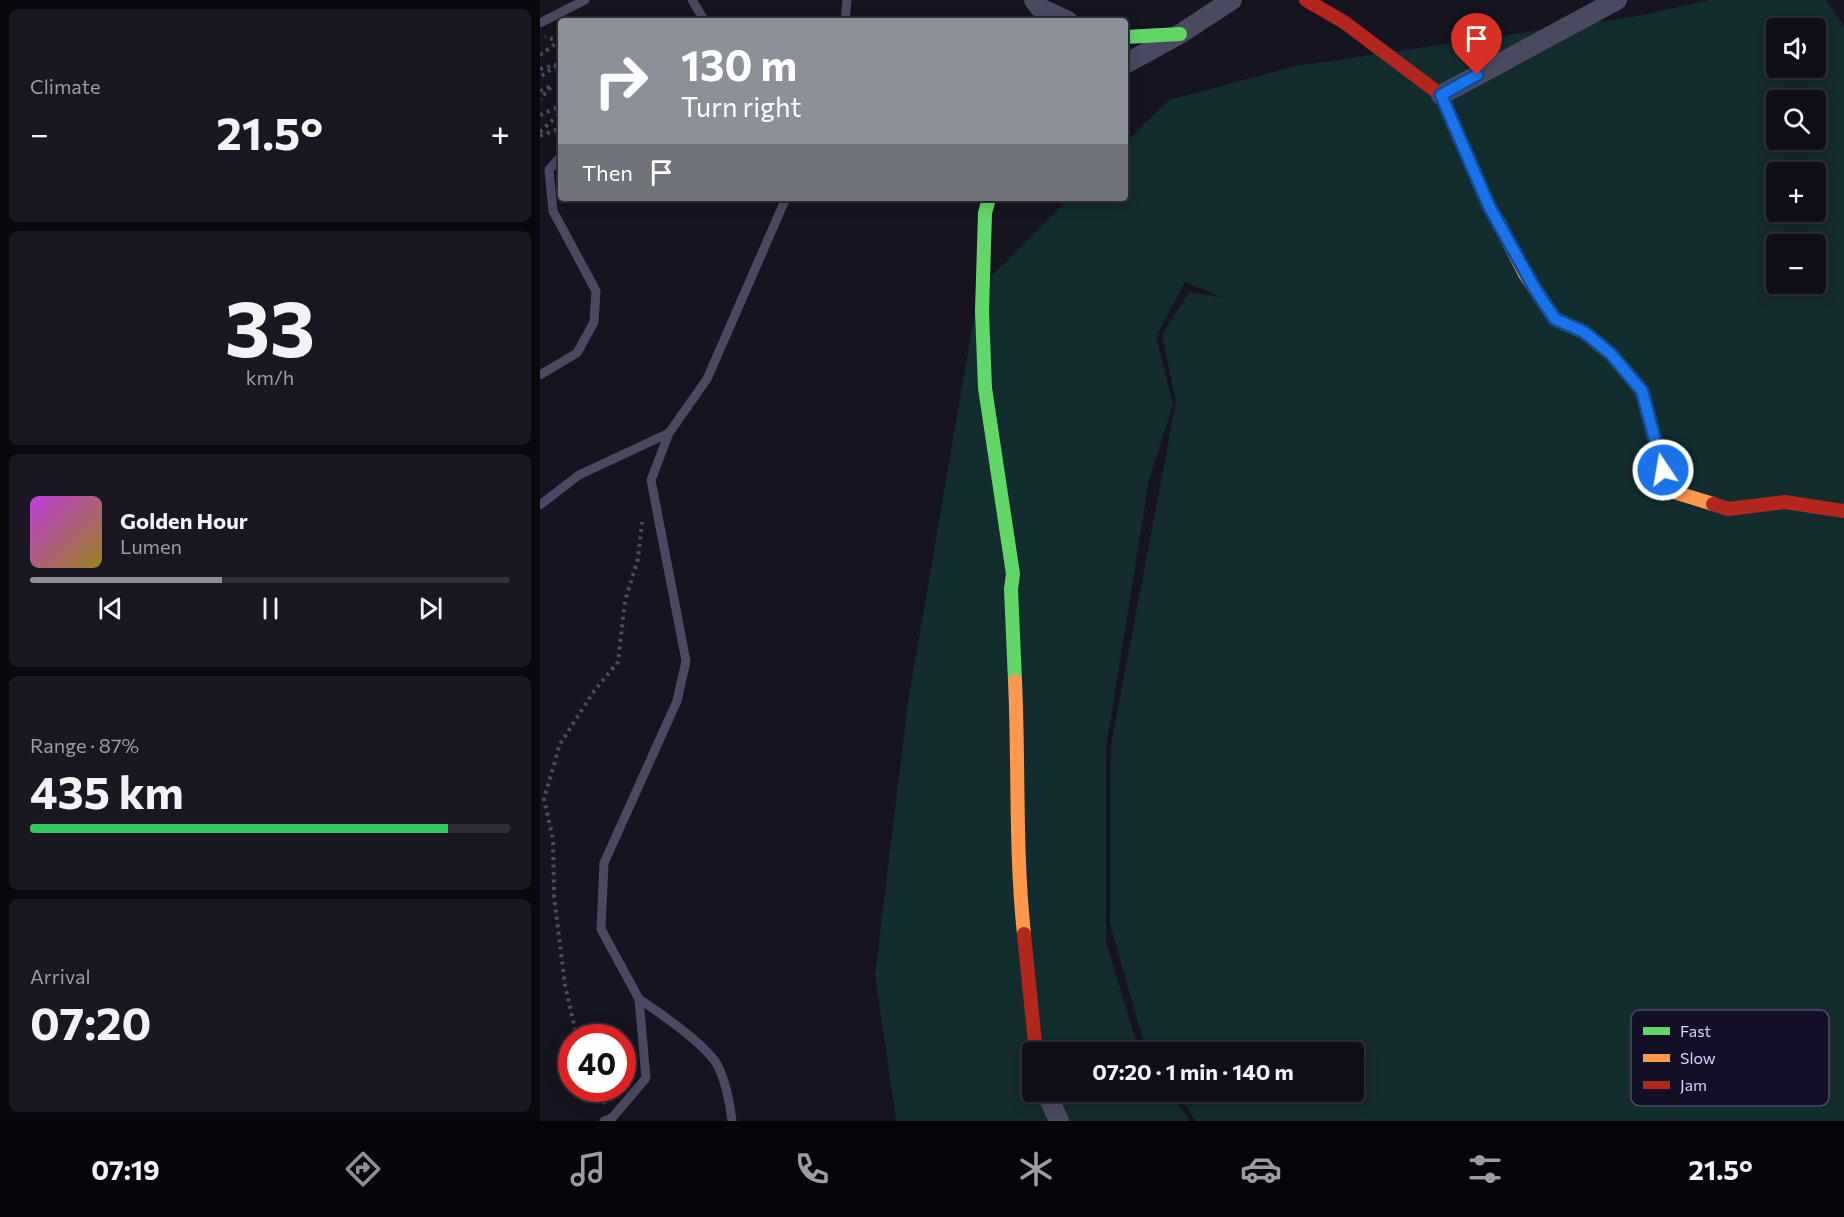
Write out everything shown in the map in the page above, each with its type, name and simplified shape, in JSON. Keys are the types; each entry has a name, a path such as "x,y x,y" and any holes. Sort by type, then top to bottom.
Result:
{"street":[{"path":"1034,0 1040,8 1062,18"},
{"path":"1128,62 1180,34 1232,0"},
{"path":"1306,0 1344,22 1441,95 1489,206 1511,242 1525,274 1555,319 1584,332 1611,354 1642,391 1663,470 1674,492 1728,509 1785,502 1824,506 1844,511"},
{"path":"1441,95 1617,0"},
{"path":"1128,37 1180,34"},
{"path":"988,201 985,213 982,311 985,388 1013,574 1011,589 1018,753 1017,872 1035,1042"},
{"path":"1050,1102 1059,1121"}],"lane":[{"path":"540,23 585,0"},
{"path":"692,0 704,18"},
{"path":"845,18 847,0"},
{"path":"540,375 577,352 594,322 596,291 553,211 549,170 558,160"},
{"path":"604,1121 612,1118 646,1078 639,999 601,929 604,863 677,701 686,661 651,480 669,433 707,379 785,201"},
{"path":"540,505 579,475 669,433"},
{"path":"639,999 677,1025 717,1065 730,1103 732,1121"}],"path":[{"path":"540,36 558,41"},
{"path":"540,55 558,42"},
{"path":"540,69 558,64"},
{"path":"540,77 558,65"},
{"path":"540,91 552,86 540,99"},
{"path":"540,116 558,107"},
{"path":"540,134 558,114"},
{"path":"540,134 558,129"},
{"path":"574,1024 564,985 554,896 553,839 544,799 560,744 594,691 618,662 625,601 638,559 643,518"}],"green space":[{"path":"1710,0 1826,0 1844,27 1844,1121 1196,1121 1183,1102 1364,1102 1364,1042 1144,1042 1110,924 1111,745 1176,402 1162,335 1189,292 1224,298 1185,282 1156,336 1173,404 1149,480 1106,748 1106,942 1136,1042 1022,1042 1022,1102 1177,1102 1190,1121 896,1121 875,975 908,702 979,288 1067,201 1128,201 1128,140 1169,100 1296,66 1637,16"}],"traffic: fast":[{"path":"1128,37 1180,34"},
{"path":"988,201 985,213 982,311 985,388 1013,574 1011,589 1015,681"}],"traffic: slow":[{"path":"1499,223 1525,274 1555,319 1584,332 1611,354 1642,391 1663,470 1674,492 1713,504"},
{"path":"1015,681 1019,871 1024,934"}],"traffic: jam":[{"path":"1306,0 1344,22 1441,95 1489,206 1499,223"},
{"path":"1713,504 1728,509 1785,502 1844,511"},
{"path":"1024,934 1035,1042"}],"route":[{"path":"1477,75 1441,95 1489,206 1511,242 1525,274 1555,319 1584,332 1611,354 1642,391 1663,470"}]}
